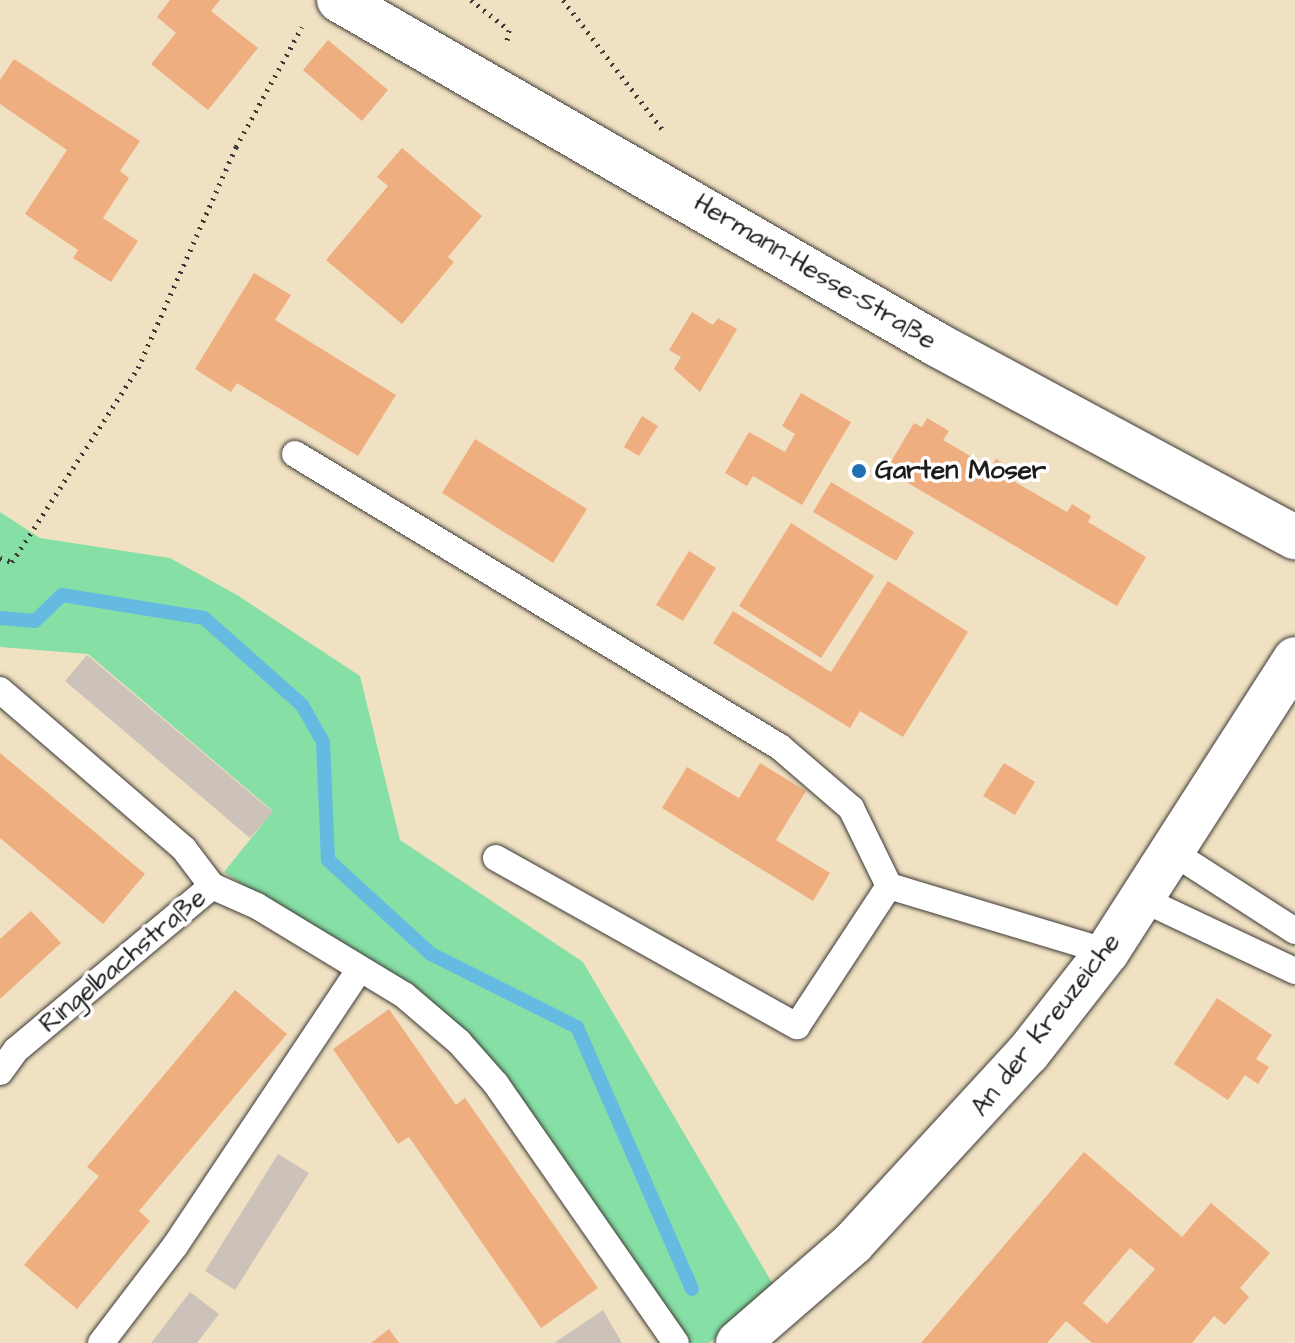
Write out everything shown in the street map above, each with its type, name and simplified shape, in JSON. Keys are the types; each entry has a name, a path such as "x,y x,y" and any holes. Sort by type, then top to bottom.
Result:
{"street":[{"name":"Hermann-Hesse-Straße","path":"322,11 1295,537"},
{"name":"An der Kreuzeiche","path":"738,1343 819,1275 912,1185 1028,1053 1107,952 1174,853 1295,659"}],"lane":[{"path":"295,454 780,747 851,808 889,886 1107,952"},
{"name":"Ringelbachstraße","path":"0,690 184,849 212,886 16,1050 0,1072"},
{"path":"1174,853 1295,931"},
{"path":"496,858 797,1026 889,886"},
{"path":"212,886 257,906 404,995 469,1052 676,1343"},
{"path":"1142,899 1295,971"},
{"path":"101,1343 175,1246 359,970"}],"path":[{"path":"563,0 641,107 672,140"},
{"path":"0,558 12,562 138,368 236,147 322,11"}],"shaded area":[{"path":"87,655 273,812 250,838 65,681"},
{"path":"278,1154 309,1173 235,1290 205,1271"},
{"path":"190,1292 219,1314 197,1343 151,1343"},
{"path":"603,1310 622,1343 554,1343"}],"green space":[{"path":"0,512 40,538 170,558 237,595 360,676 400,840 583,962 777,1291 709,1343 680,1343 535,1126 346,955 224,872 273,811 88,654 0,647"}],"building":[{"path":"170,0 220,0 211,11 258,48 208,110 151,64 176,33 157,17"},
{"path":"328,40 388,90 362,121 303,70"},
{"path":"14,59 140,141 120,171 129,178 103,218 138,241 111,282 73,258 78,250 25,214 67,150 0,104 0,80"},
{"path":"402,148 482,216 448,257 454,262 402,324 326,260 388,186 377,177"},
{"path":"254,273 291,295 275,320 396,395 358,456 237,383 231,392 195,369"},
{"path":"692,312 713,325 718,318 737,329 700,392 674,369 681,357 669,350"},
{"path":"801,393 851,422 802,505 753,476 747,486 725,473 749,432 785,452 795,434 782,426"},
{"path":"642,416 658,426 639,456 624,447"},
{"path":"927,418 949,431 943,440 991,468 996,459 1020,473 1015,482 1067,512 1072,504 1091,516 1088,522 1146,557 1117,606 886,470 914,423 922,427"},
{"path":"475,439 587,509 553,563 442,493"},
{"path":"831,482 914,532 896,561 813,512"},
{"path":"791,523 874,576 821,658 739,606"},
{"path":"689,551 716,568 683,621 656,605"},
{"path":"888,581 968,632 903,737 860,711 850,728 713,643 733,611 831,672"},
{"path":"0,753 145,874 103,924 0,838"},
{"path":"760,763 806,791 776,840 830,873 813,901 662,808 687,767 739,798"},
{"path":"1004,763 1035,782 1015,815 983,796"},
{"path":"31,911 61,943 0,999 0,939"},
{"path":"235,990 287,1034 139,1211 150,1221 77,1309 24,1265 99,1176 87,1167"},
{"path":"1217,998 1272,1035 1256,1059 1269,1067 1258,1084 1245,1075 1228,1100 1174,1064"},
{"path":"389,1009 456,1105 465,1098 598,1288 541,1328 409,1137 398,1144 333,1049"},
{"path":"1084,1152 1182,1237 1211,1203 1270,1253 1240,1288 1249,1297 1225,1325 1214,1316 1192,1343 1092,1343 1066,1321 1047,1343 921,1343","holes":["1130,1248 1155,1269 1107,1324 1083,1303"]},
{"path":"389,1329 399,1343 371,1343"}],"waterway":[{"path":"0,618 35,621 62,595 204,618 302,705 323,742 328,860 431,954 577,1027 692,1289"}],"place":[{"name":"Garten Moser","path":"859,471"}]}
